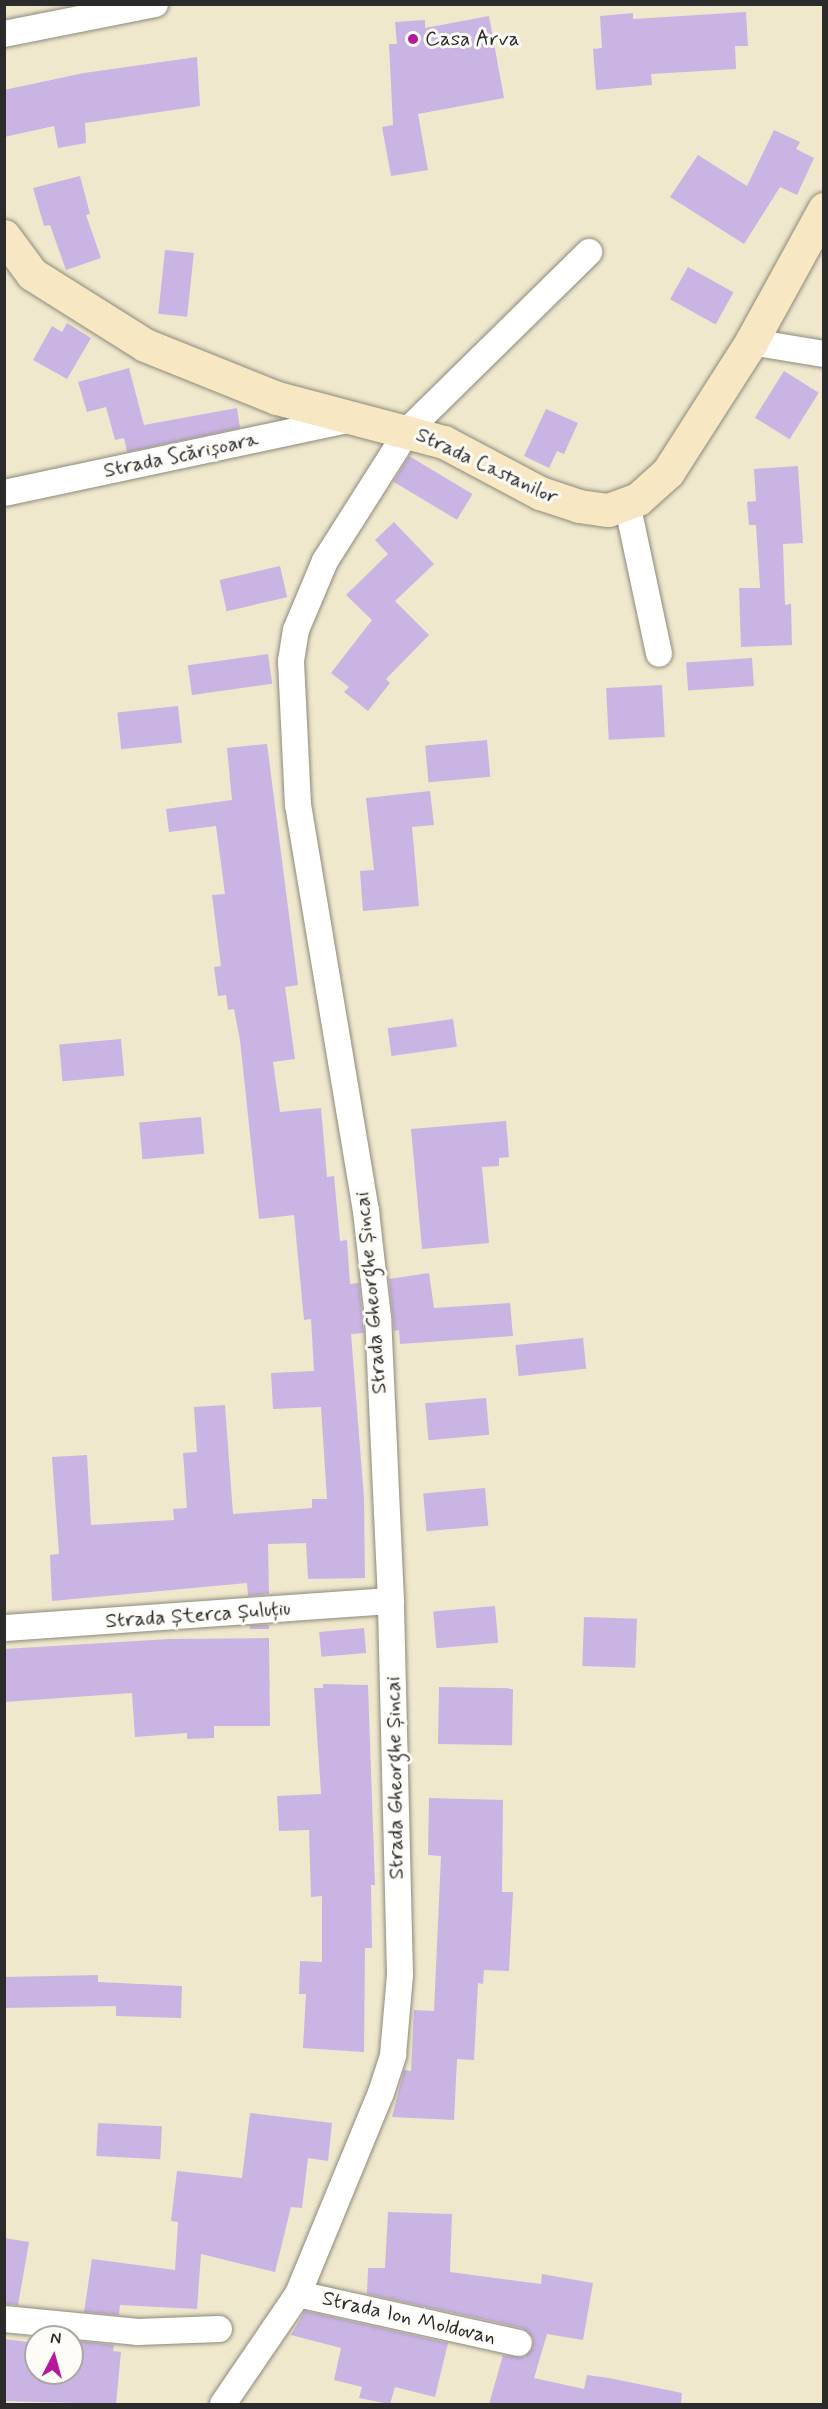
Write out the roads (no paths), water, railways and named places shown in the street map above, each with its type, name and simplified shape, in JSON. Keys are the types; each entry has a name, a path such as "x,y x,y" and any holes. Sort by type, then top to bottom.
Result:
{"street":[{"path":"4,34 154,4"},
{"name":"Strada Castanilor","path":"4,236 32,274 145,345 277,398 408,429 444,442 540,493 579,506 608,510 638,499 668,472 751,342 824,209"},
{"name":"Strada Gheorghe Șincai","path":"223,2404 298,2294 381,2093 393,2055 400,1975 391,1601 371,1258 298,805 291,661 296,630 326,561 408,429 589,252"},
{"path":"751,342 824,354"},
{"name":"Strada Scărișoara","path":"4,493 358,418"},
{"path":"627,503 659,654"},
{"name":"Strada Șterca Șuluțiu","path":"4,1628 391,1601"},
{"name":"Strada Ion Moldovan","path":"298,2294 519,2343"},
{"path":"4,2319 138,2332 219,2329"}],"place":[{"name":"Casa Arva","path":"413,39"}]}
